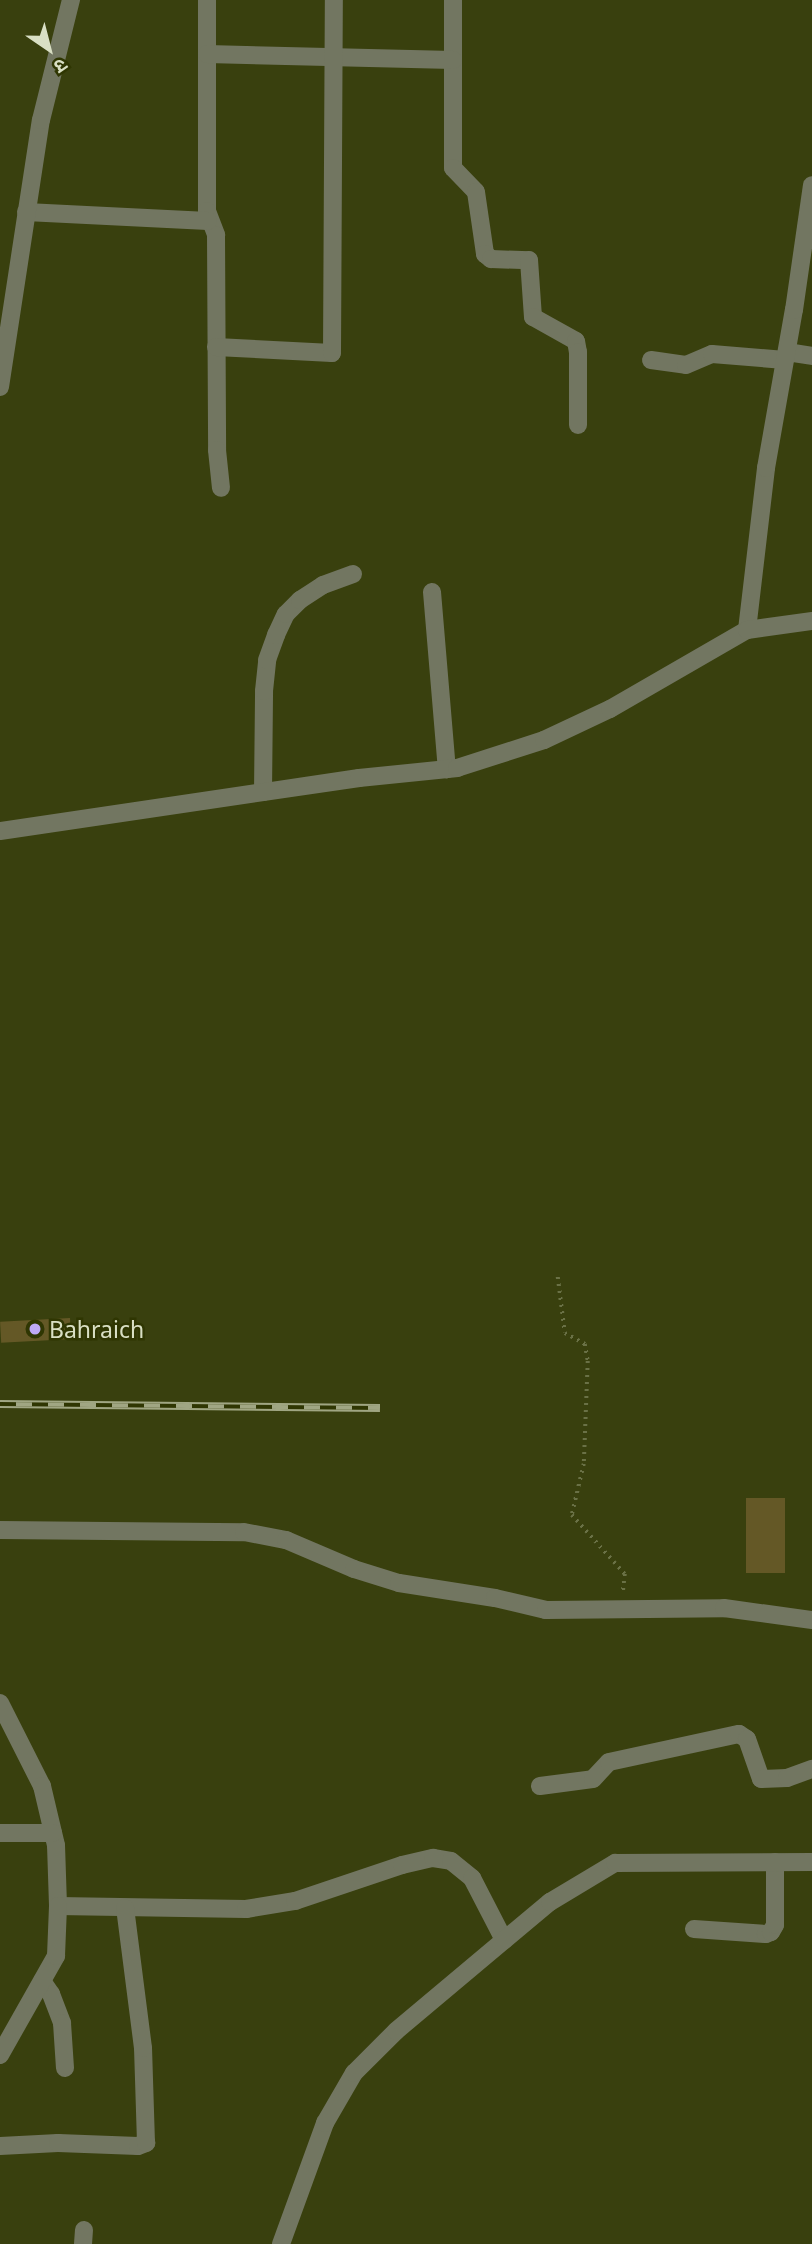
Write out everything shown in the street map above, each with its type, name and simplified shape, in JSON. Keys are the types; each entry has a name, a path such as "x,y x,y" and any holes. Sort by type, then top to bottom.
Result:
{"street":[{"path":"0,387 41,120 71,0"},
{"path":"207,0 208,221 216,235 217,450 221,488"},
{"path":"216,347 332,353 334,0"},
{"path":"453,0 454,173 476,192 485,254 491,259 529,260 533,317 576,341 579,352 578,425"},
{"path":"207,54 453,60"},
{"path":"747,630 766,468 812,185"},
{"path":"26,212 208,221"},
{"path":"651,360 686,365 712,354 812,356"},
{"path":"263,792 264,691 267,660 276,635 286,614 300,600 323,585 352,574"},
{"path":"432,592 447,769"},
{"path":"0,831 263,792 447,769 544,740 610,709 747,630 812,621"},
{"path":"0,1530 164,1530 267,1535 354,1569 399,1583 495,1598 547,1610 724,1608 812,1620"},
{"path":"0,1703 42,1786 58,1869 56,1956 0,2054"},
{"path":"540,1786 593,1779 609,1762 739,1734 747,1739 761,1779 787,1778 812,1769"},
{"path":"0,1833 53,1833"},
{"path":"58,1906 246,1909 295,1900 401,1865 433,1858 450,1861 472,1878 504,1941"},
{"path":"694,1930 771,1932 775,1925 775,1862"},
{"path":"281,2244 325,2123 354,2073 396,2031 550,1902 615,1863 812,1862"},
{"path":"0,2146 138,2146 146,2143 143,2048 125,1908"},
{"path":"42,1981 51,1994 62,2023 65,2068"}],"path":[{"path":"558,1277 565,1333 585,1344 588,1361 584,1464 572,1515 625,1574 622,1610"}],"building":[{"name":"Bahraich","path":"70,1318 71,1339 1,1343 0,1322"},
{"path":"746,1498 785,1498 785,1573 746,1573"}],"railway":[{"path":"0,1404 380,1408"}],"place":[{"name":"Bahraich","path":"35,1329"}]}
